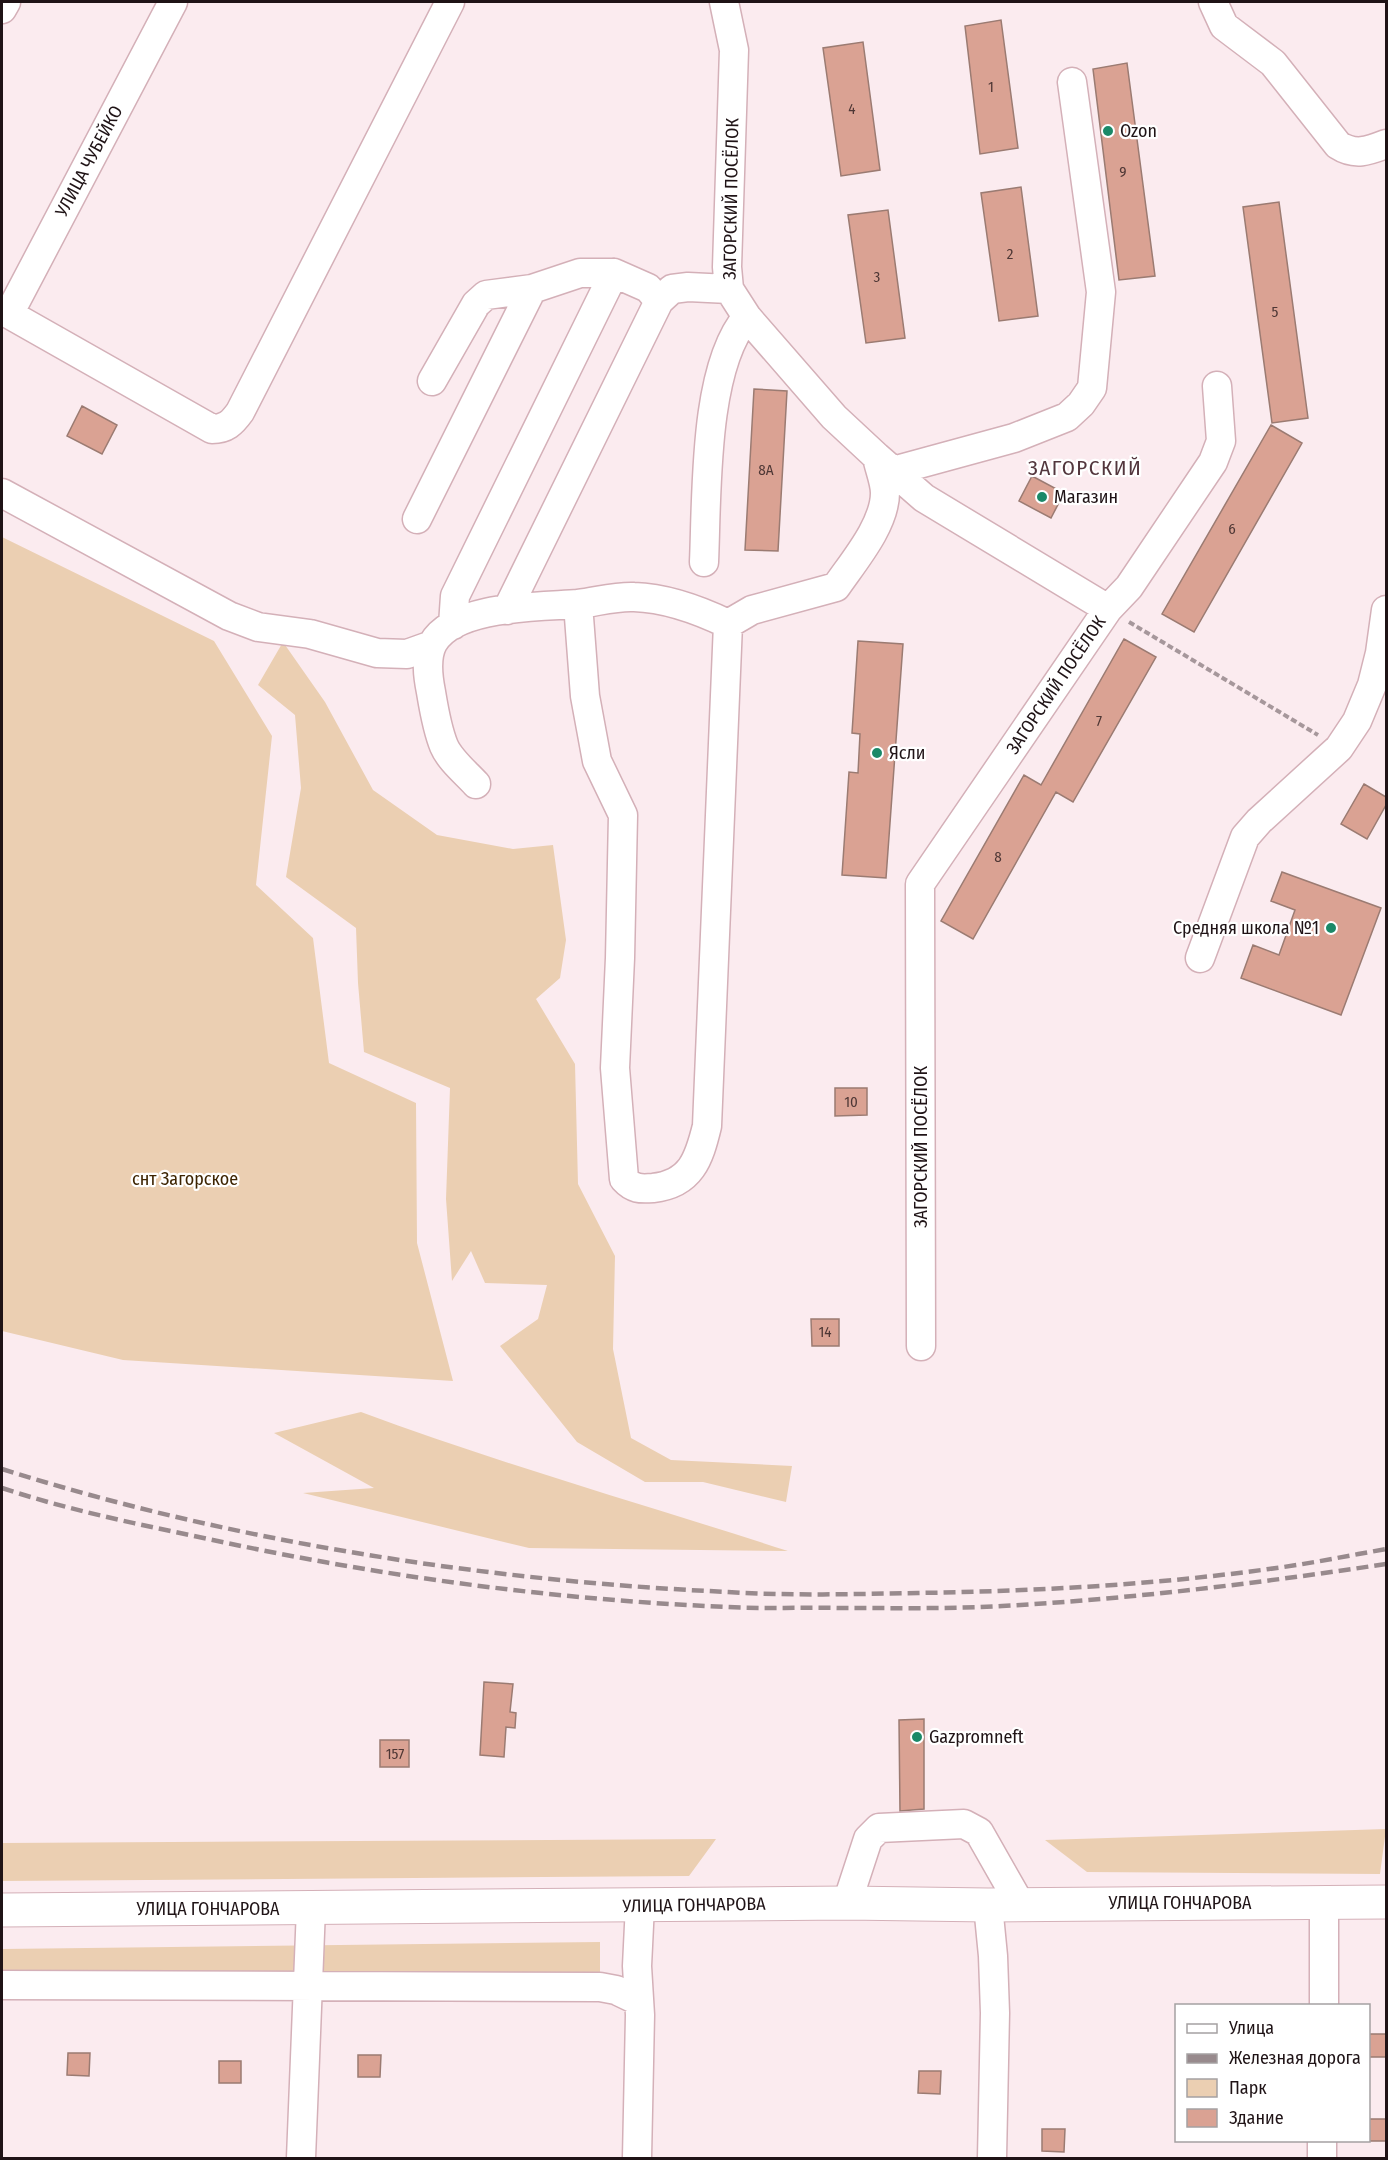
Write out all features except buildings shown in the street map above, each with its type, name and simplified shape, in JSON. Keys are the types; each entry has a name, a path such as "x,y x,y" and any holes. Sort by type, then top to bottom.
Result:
{"main road":[{"name":"УЛИЦА ГОНЧАРОВА","path":"2,1910 846,1903 988,1905 1386,1902"}],"street":[{"path":"2,9 6,2"},
{"name":"УЛИЦА ЧУБЕЙКО","path":"5,312 173,2"},
{"name":"ЗАГОРСКИЙ ПОСЁЛОК","path":"723,2 734,50 729,289 747,317 834,417 924,498 1108,609 920,884 921,1346"},
{"path":"1213,2 1224,26 1273,63 1338,145 1347,152 1358,153 1386,144"},
{"path":"5,312 212,429 222,429 232,423 240,412 443,4"},
{"path":"728,624 752,610 836,587 873,531 882,511 885,493 885,464 1014,438 1067,417 1081,404 1092,388 1101,292 1072,82"},
{"path":"432,381 476,304 486,295 532,289 580,273 614,273 648,288 659,301"},
{"path":"453,625 455,596 614,273"},
{"path":"507,610 659,301 672,289 688,287 729,289"},
{"path":"417,519 532,289"},
{"path":"704,562 710,426 726,353 737,328 747,317"},
{"path":"1108,609 1129,587 1213,462 1221,441 1217,386"},
{"path":"2,493 229,616 258,627 310,634 377,653 407,654 432,645"},
{"path":"476,784 444,747 436,718 427,671 432,645 442,631 464,619 507,610 633,597 675,603 728,624"},
{"path":"578,604 585,696 597,760 623,815 615,1068 624,1179 630,1186 639,1189 674,1185 690,1171 701,1151 707,1126 728,624"},
{"path":"1200,958 1245,837 1259,821 1338,748 1357,721 1372,685 1380,653 1386,610"},
{"path":"846,1903 868,1839 879,1828 964,1824 979,1832 1020,1904"},
{"path":"1324,1902 1324,2004"},
{"path":"637,2158 639,2001 637,1966 640,1905"},
{"path":"988,1905 993,1956 994,2013 992,2158"},
{"path":"301,2158 311,1908"},
{"path":"2,1985 600,1987 616,1990 639,2001"},
{"path":"1322,2142 1322,2158"}],"path":[{"path":"1108,609 1338,748"}],"green space":[{"name":"снт Загорское","path":"2,537 214,641 272,736 256,885 313,938 329,1063 416,1103 417,1243 453,1381 123,1360 2,1331"},
{"path":"283,642 325,702 373,790 437,835 513,849 553,845 566,940 560,978 536,999 575,1064 578,1184 615,1256 613,1349 631,1438 671,1460 792,1466 786,1502 703,1482 645,1482 577,1442 500,1346 538,1319 547,1285 485,1283 471,1251 452,1281 446,1199 450,1088 364,1052 356,928 286,877 301,788 295,715 258,685"},
{"path":"361,1412 520,1467 788,1551 529,1548 303,1493 374,1488 274,1433"},
{"path":"1386,1829 1380,1874 1087,1872 1045,1840"},
{"path":"716,1839 689,1876 2,1881 2,1843"},
{"path":"600,1942 600,1978 2,1982 2,1949"}],"railway":[{"path":"2,1469 89,1495 178,1517 360,1554 545,1578 637,1587 799,1594 1006,1591 1182,1579 1269,1569 1386,1549"},
{"path":"2,1488 113,1518 351,1567 476,1586 665,1604 756,1608 1002,1606 1195,1590 1386,1564"}],"place":[{"name":"Ozon","path":"1108,131"},
{"name":"Магазин","path":"1042,497"},
{"name":"Ясли","path":"877,753"},
{"name":"Средняя школа №1","path":"1331,928"},
{"name":"Gazpromneft","path":"917,1737"}],"district":[{"name":"ЗАГОРСКИЙ","path":"1085,468"}]}
